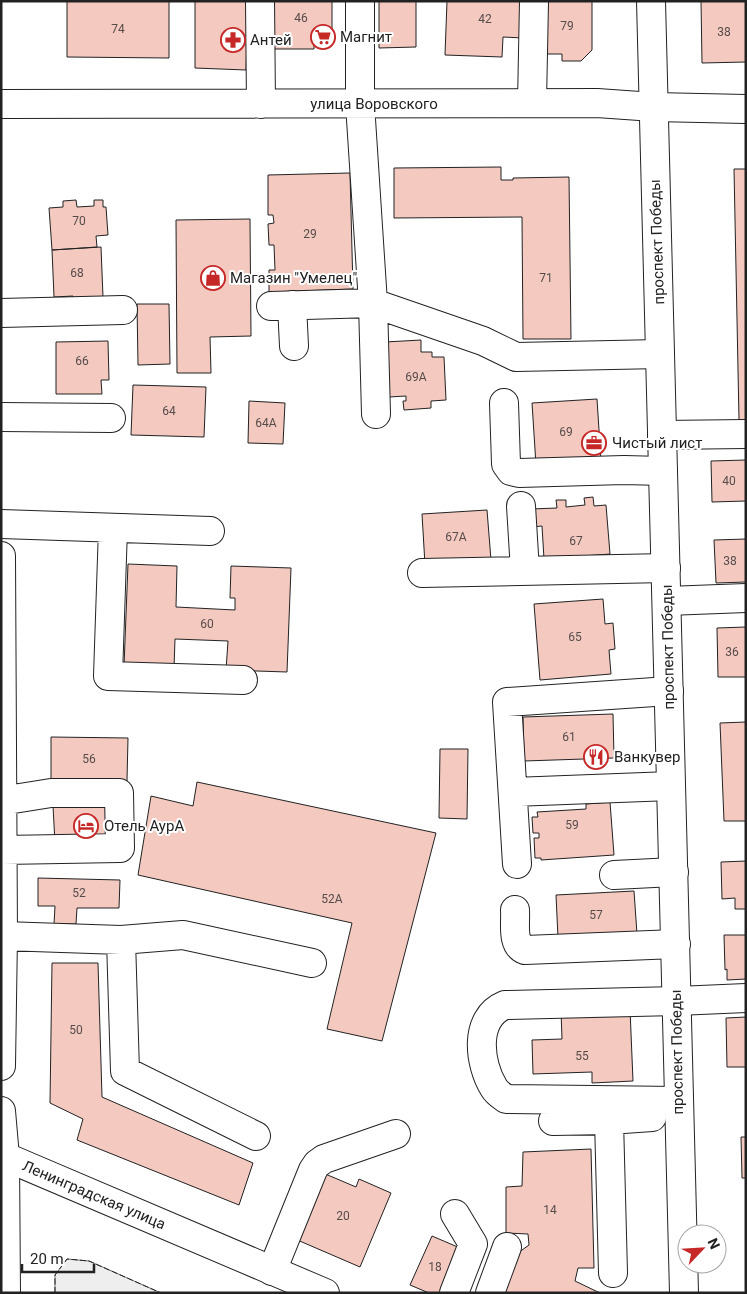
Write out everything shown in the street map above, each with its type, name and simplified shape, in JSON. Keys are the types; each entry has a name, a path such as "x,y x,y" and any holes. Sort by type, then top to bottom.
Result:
{"main road":[{"path":"260,1 261,104"},
{"path":"360,1 360,104 373,303 376,414"},
{"path":"532,103 534,1"},
{"name":"проспект Победы","path":"651,1 684,1293"},
{"name":"улица Воровского","path":"1,104 597,103 654,107 746,109"},
{"path":"294,346 282,306 373,303 483,341 516,357 660,354"},
{"path":"1,313 123,310"},
{"path":"504,403 506,464 511,471 519,473 624,470 663,471"},
{"path":"1,416 110,418"},
{"path":"662,435 746,434"},
{"path":"521,506 525,571"},
{"path":"1,524 210,531"},
{"path":"113,528 108,676 243,680"},
{"path":"1,556 3,936 1,1066"},
{"path":"422,573 666,568"},
{"path":"667,601 746,598"},
{"path":"517,864 507,702 669,691"},
{"path":"513,792 672,786"},
{"path":"2,802 51,793 119,794 120,848 2,841"},
{"path":"614,875 674,872"},
{"path":"515,910 516,942 519,948 525,950 676,944"},
{"path":"3,936 121,940 183,934 312,963"},
{"path":"121,940 125,1071 256,1136"},
{"path":"678,1108 506,1099 495,1090 483,1062 481,1047 483,1032 496,1008 505,1004 746,998"},
{"path":"553,1121 608,1120 678,1108"},
{"path":"1,1111 6,1293"},
{"path":"608,1120 613,1273"},
{"path":"272,1270 317,1164 324,1159 396,1134"},
{"name":"Ленинградская улица","path":"3,1156 325,1293"},
{"path":"454,1214 473,1244 454,1293"},
{"path":"490,1293 508,1247"}],"shaded area":[{"path":"67,1259 89,1261 161,1293 55,1293 55,1275"}],"building":[{"path":"67,1 169,1 169,58 67,57"},
{"path":"195,1 248,1 246,70 195,68"},
{"path":"269,1 332,1 332,35 314,35 314,49 270,49"},
{"path":"379,1 416,1 416,47 379,48"},
{"path":"447,1 524,1 523,38 503,37 502,57 445,55"},
{"path":"542,1 592,1 592,50 581,61 562,61 562,54 543,54"},
{"path":"701,1 746,1 746,62 702,63"},
{"path":"501,167 501,180 569,177 571,339 523,339 522,217 394,218 394,168"},
{"path":"734,169 746,169 746,420 739,420"},
{"path":"350,173 353,289 269,292 269,270 275,270 274,245 269,245 268,224 274,223 273,215 268,215 268,175"},
{"path":"76,200 77,207 94,206 94,200 103,200 103,207 106,207 108,235 96,236 97,247 52,250 49,208 63,207 63,201"},
{"name":"Магазин \"Умелец\"","path":"250,219 251,336 210,337 211,373 177,373 176,220"},
{"path":"101,247 103,297 73,299 73,296 54,297 52,250"},
{"path":"137,304 169,304 170,364 138,365"},
{"path":"421,340 421,352 432,352 432,357 444,357 446,400 431,401 431,408 404,410 403,401 406,401 406,396 389,397 385,342"},
{"path":"108,341 109,380 101,380 102,394 56,394 56,342"},
{"path":"133,385 206,387 204,437 131,435"},
{"path":"597,399 601,461 536,465 532,403"},
{"path":"249,401 285,403 283,444 248,443"},
{"path":"746,460 746,501 712,502 711,461"},
{"path":"593,497 594,506 606,505 610,554 544,559 542,526 532,527 531,509 557,508 556,500 566,500 566,507 585,505 584,498"},
{"path":"487,510 491,560 425,565 422,514"},
{"path":"746,539 746,582 716,583 714,540"},
{"path":"128,564 177,566 176,607 235,610 235,598 230,598 231,566 291,568 287,672 226,670 228,641 175,639 174,668 124,666"},
{"path":"603,599 605,624 613,623 615,649 609,650 611,674 540,680 534,604"},
{"path":"746,627 746,677 718,677 717,628"},
{"path":"613,714 614,758 524,761 523,717"},
{"path":"746,722 746,821 724,821 720,723"},
{"path":"51,737 128,738 127,781 51,781"},
{"path":"440,749 468,749 467,819 439,818"},
{"path":"197,782 436,833 382,1041 327,1029 352,923 138,875 151,796 193,806"},
{"path":"610,802 614,855 541,860 541,858 535,858 534,838 539,838 539,833 533,833 532,817 538,817 537,812 586,809 586,804"},
{"path":"114,805 115,843 55,843 53,806"},
{"path":"746,861 746,909 735,909 735,898 722,899 721,862"},
{"path":"38,878 120,880 119,908 77,908 76,924 54,924 55,906 38,906"},
{"path":"634,891 637,934 558,938 556,895"},
{"path":"724,935 746,935 746,979 727,980"},
{"path":"52,963 98,963 102,1097 253,1163 239,1205 77,1140 83,1119 50,1103"},
{"path":"630,1009 633,1081 592,1083 592,1072 533,1074 532,1040 562,1039 561,1011"},
{"path":"746,1017 746,1067 727,1067 726,1018"},
{"path":"741,1137 746,1137 746,1178 742,1178"},
{"path":"591,1149 594,1268 578,1268 575,1281 600,1293 499,1293 515,1255 529,1245 528,1234 506,1233 506,1187 522,1186 523,1152"},
{"path":"323,1173 356,1187 359,1179 391,1193 360,1267 295,1239"},
{"path":"432,1236 460,1248 440,1293 429,1293 410,1285"}],"fence":[{"path":"55,1293 55,1275 67,1259 89,1261 161,1293"}],"place":[{"name":"Магнит","path":"323,37"},
{"name":"Антей","path":"233,40"},
{"name":"Магазин \"Умелец\"","path":"213,278"},
{"name":"Чистый лист","path":"594,443"},
{"name":"Ванкувер","path":"596,757"},
{"name":"Отель АурА","path":"86,826"}]}
